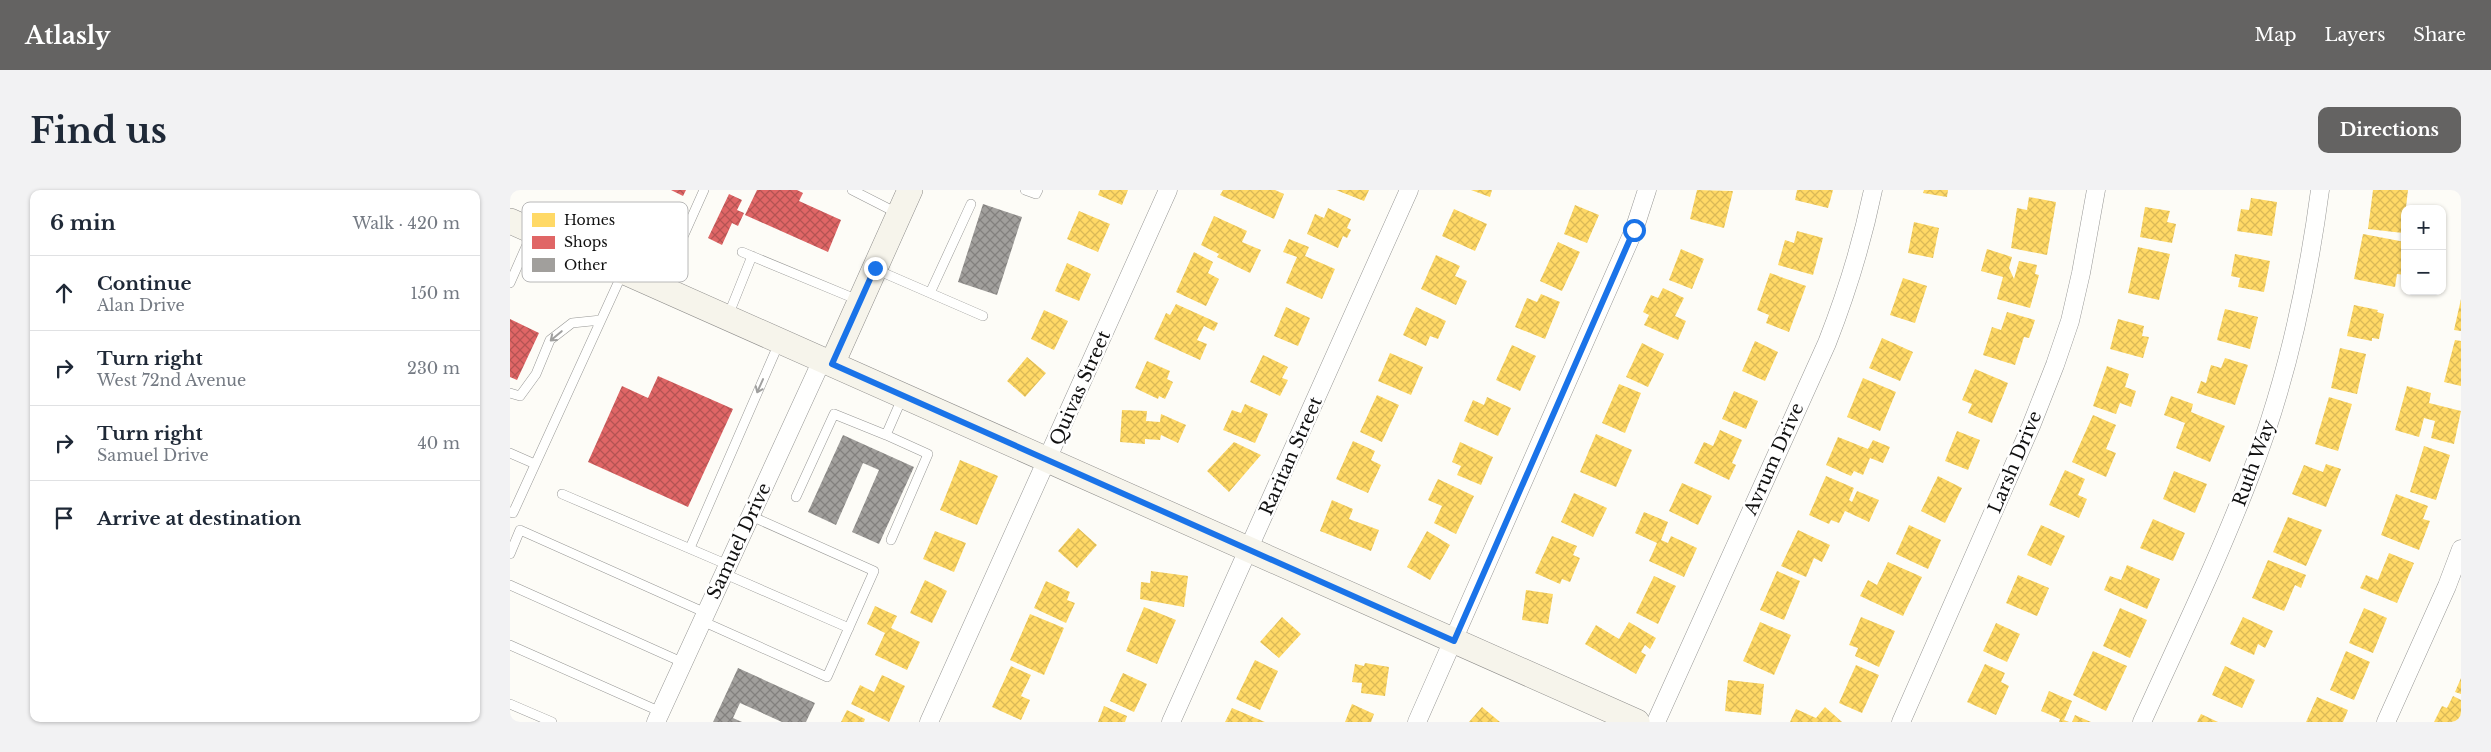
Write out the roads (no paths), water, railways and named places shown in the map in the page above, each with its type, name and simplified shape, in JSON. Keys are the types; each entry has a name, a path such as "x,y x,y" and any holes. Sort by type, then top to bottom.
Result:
{"main road":[{"name":"Samuel Drive","path":"827,362 860,302 910,190"},
{"path":"510,221 522,226"},
{"path":"647,282 1637,722"}],"street":[{"name":"Quivas Street","path":"929,722 1168,190"},
{"name":"Raritan Street","path":"1171,722 1409,190"},
{"path":"1417,722 1634,230 1647,190"},
{"name":"Avrum Drive","path":"1656,722 1827,343 1847,292 1862,242 1873,190"},
{"name":"Larsh Drive","path":"1901,722 2028,435 2055,365 2070,321 2082,273 2096,190"},
{"name":"Ruth Way","path":"2142,722 2251,476 2273,410 2303,295 2313,243 2320,190"},
{"name":"Samuel Drive","path":"659,717 751,516 827,362"},
{"path":"2386,722 2447,586 2461,549"}],"lane":[{"path":"688,226 704,190"},
{"path":"852,190 899,214"},
{"path":"1026,190 1036,194 1038,190"},
{"path":"930,293 971,204"},
{"path":"742,252 860,302"},
{"path":"510,283 522,256"},
{"path":"728,318 752,256"},
{"path":"875,268 983,316"},
{"path":"510,512 513,513 618,282"},
{"path":"660,288 663,282"},
{"path":"510,393 520,396 536,374 550,340 572,323 600,320"},
{"path":"690,548 780,341"},
{"path":"886,435 903,396"},
{"path":"796,497 834,414 928,454 891,540"},
{"path":"510,453 535,464"},
{"path":"562,494 690,548 726,569 849,628"},
{"path":"510,554 520,530 827,677 874,571 751,516"},
{"path":"510,585 684,662"},
{"path":"510,645 659,717"},
{"path":"510,704 552,722"}]}
